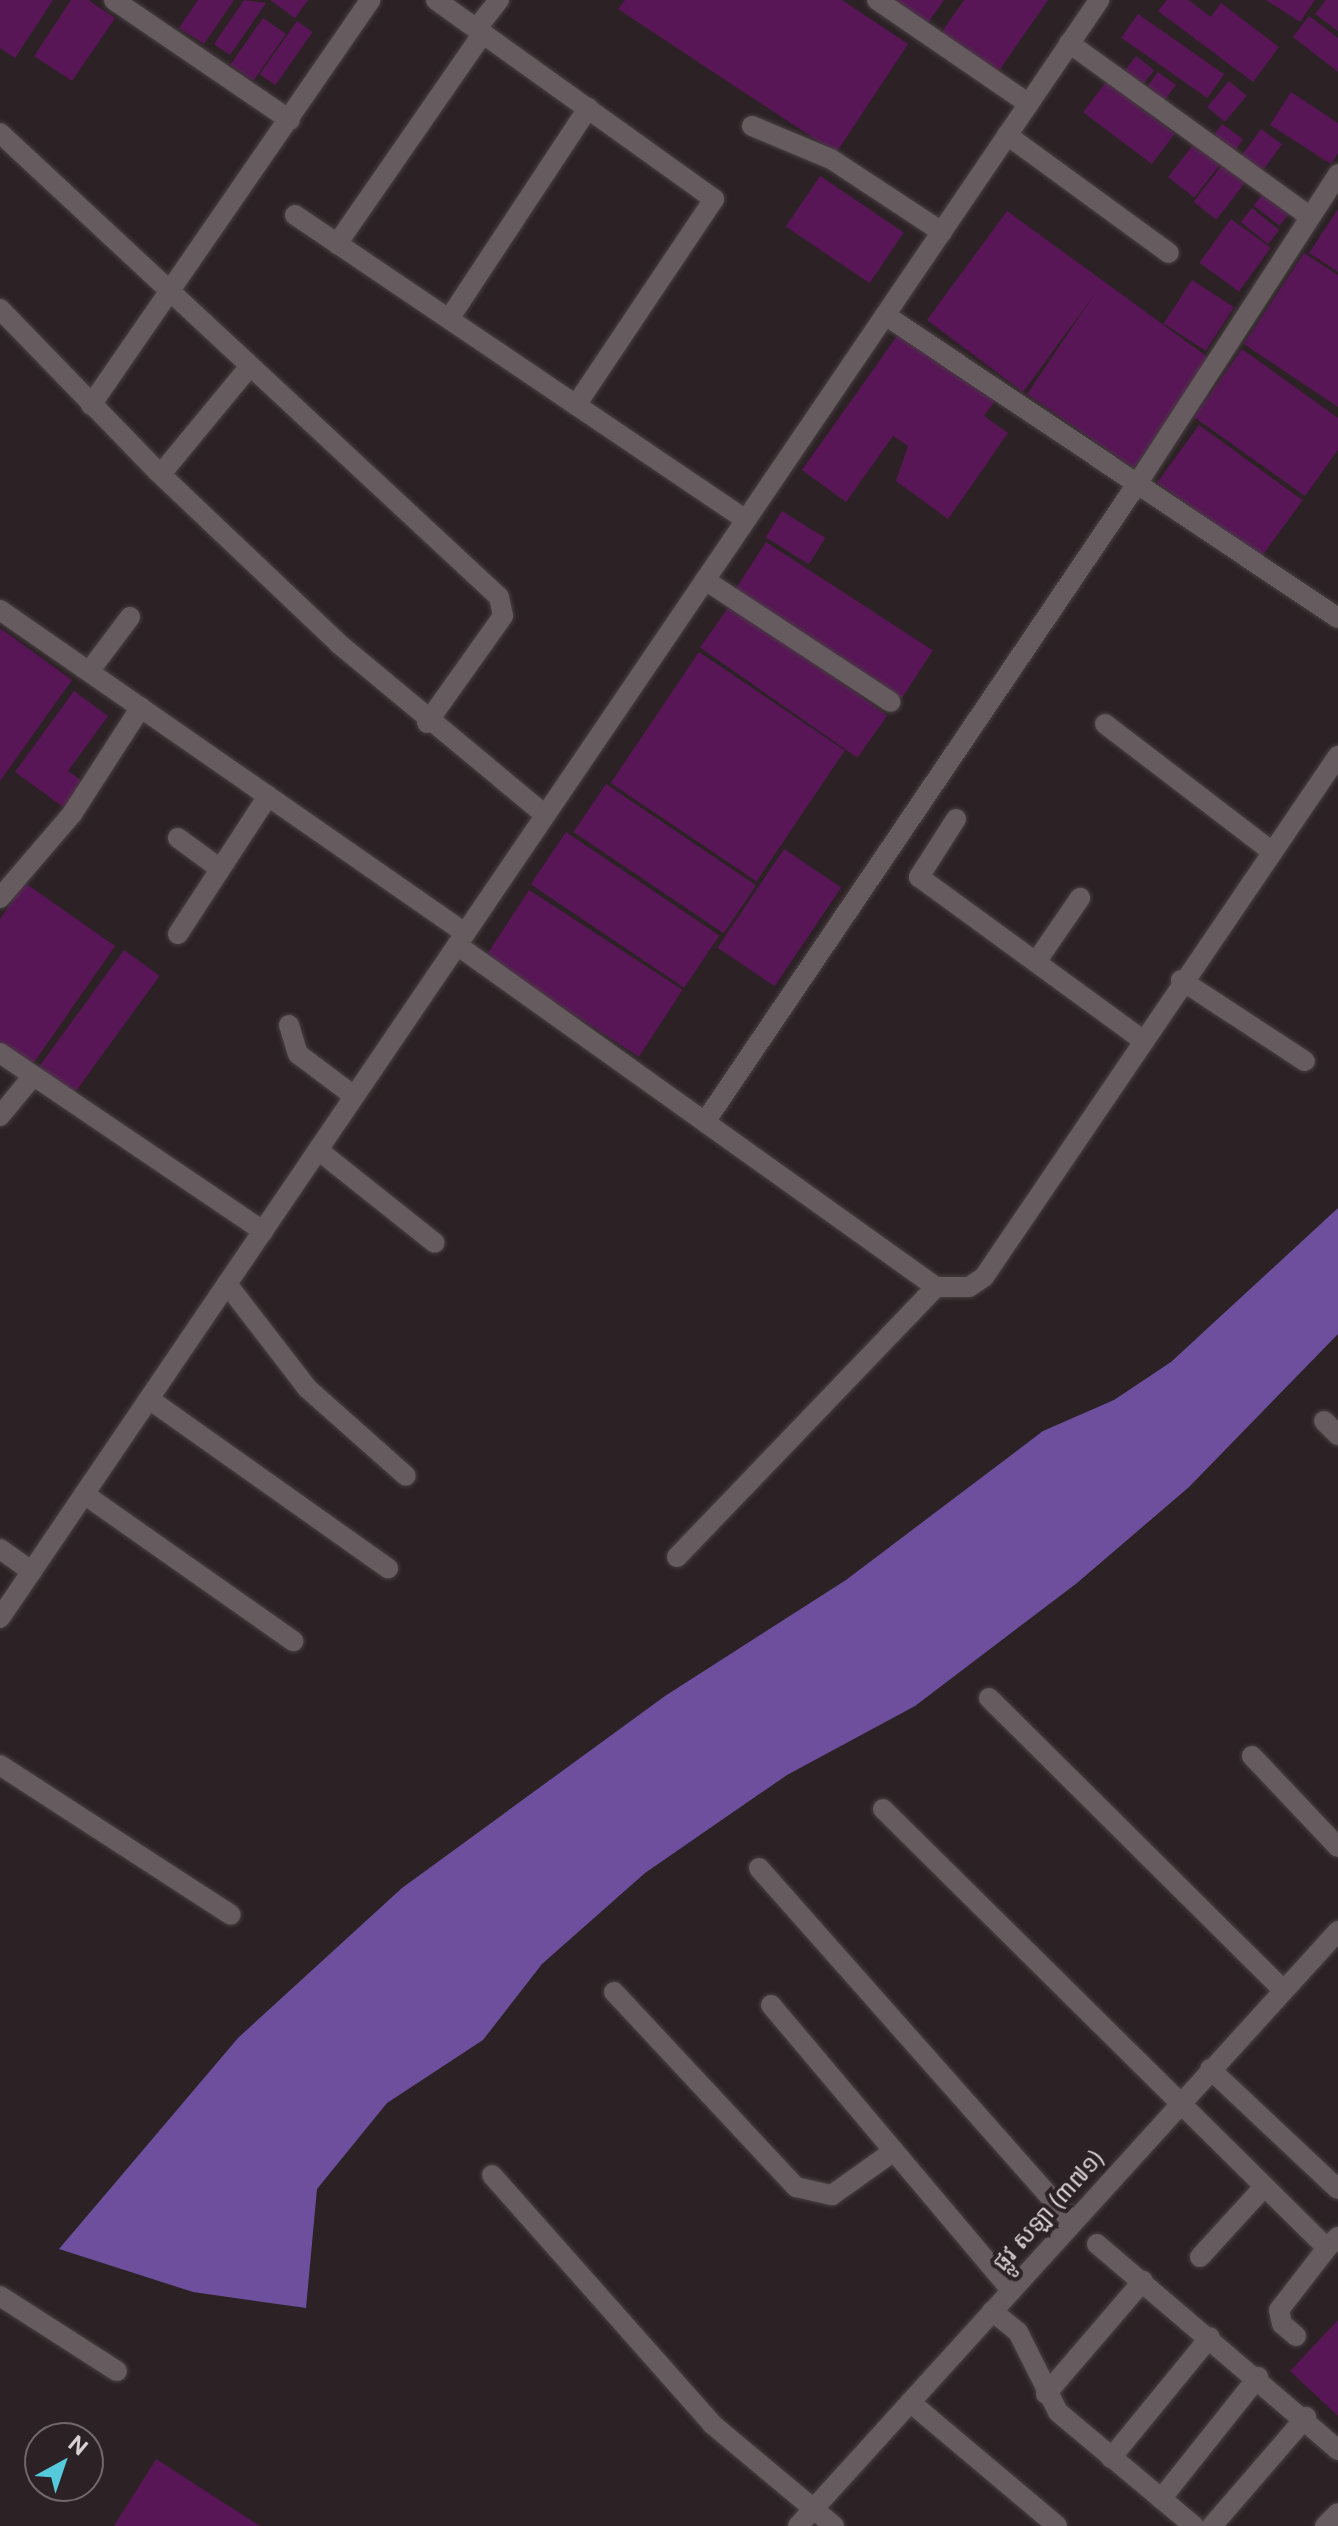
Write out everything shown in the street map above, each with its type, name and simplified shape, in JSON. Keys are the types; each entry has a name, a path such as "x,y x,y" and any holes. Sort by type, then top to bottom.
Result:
{"street":[{"path":"114,0 290,120"},
{"path":"91,405 172,294 370,0"},
{"path":"436,0 711,194 714,204 576,405"},
{"path":"337,244 499,0"},
{"path":"877,0 1029,104"},
{"path":"2,1610 32,1571 1099,0"},
{"path":"1069,43 1310,217"},
{"path":"449,319 588,108"},
{"path":"752,126 831,159 942,232"},
{"path":"0,133 505,606 427,723"},
{"path":"1007,135 1169,253"},
{"path":"705,1122 1139,481 1338,174"},
{"path":"295,215 746,520"},
{"path":"0,309 161,474 427,723 545,815"},
{"path":"885,315 1139,481 1338,618"},
{"path":"161,474 250,366"},
{"path":"705,580 891,702"},
{"path":"0,610 91,669 268,796 705,1122 936,1287 969,1287 984,1277 1140,1038 1338,756"},
{"path":"91,669 130,617"},
{"path":"0,898 72,814 141,707"},
{"path":"1105,724 1270,850"},
{"path":"178,934 268,796"},
{"path":"956,819 918,874 1140,1038"},
{"path":"178,838 219,868"},
{"path":"1036,962 1080,898"},
{"path":"1181,980 1305,1061"},
{"path":"289,1025 298,1054 354,1096"},
{"path":"0,1053 263,1231"},
{"path":"0,1116 33,1076"},
{"path":"318,1150 435,1243"},
{"path":"227,1284 307,1388 406,1476"},
{"path":"677,1557 936,1287"},
{"path":"149,1399 388,1568"},
{"path":"84,1494 293,1641"},
{"path":"0,1549 32,1571"},
{"path":"989,1698 1283,1990"},
{"path":"1252,1756 1338,1847"},
{"path":"0,1765 231,1915"},
{"path":"883,1809 1177,2105 1263,2188 1332,2243 1279,2310 1282,2324 1296,2336"},
{"path":"759,1868 1072,2222"},
{"name":"ផ្លូវ សឡា (៣៧១)","path":"798,2526 1338,1931"},
{"path":"614,1992 796,2187 832,2195 894,2151"},
{"path":"771,2005 1011,2290"},
{"path":"1210,2069 1338,2189"},
{"path":"492,2175 712,2424 834,2526"},
{"path":"1200,2257 1263,2188"},
{"path":"1097,2244 1306,2417 1338,2450"},
{"path":"1046,2394 1143,2281"},
{"path":"0,2296 117,2371"},
{"path":"992,2311 1018,2332 1046,2394 1111,2458 1194,2526"},
{"path":"1111,2458 1210,2337"},
{"path":"1161,2499 1258,2377"},
{"path":"910,2402 1057,2526"},
{"path":"1212,2526 1306,2417"},
{"path":"1325,2526 1338,2513"}],"shaded area":[{"path":"1338,1208 1338,1334 1189,1487 1077,1583 915,1706 787,1775 645,1873 542,1964 483,2040 387,2103 317,2189 306,2308 193,2292 59,2249 238,2038 402,1888 665,1696 846,1580 1043,1431 1114,1400 1171,1362"}],"building":[{"path":"0,0 53,0 15,58 0,48"},
{"path":"71,0 88,0 115,18 72,81 34,56"},
{"path":"198,0 234,0 204,44 179,28"},
{"path":"244,0 266,3 230,55 214,44"},
{"path":"270,0 308,0 295,18"},
{"path":"625,0 842,0 908,44 836,153 618,9"},
{"path":"884,0 944,0 924,28"},
{"path":"964,0 1048,0 996,75 939,36"},
{"path":"1167,0 1188,0 1211,17 1221,3 1279,47 1253,82 1158,11"},
{"path":"1266,0 1315,0 1300,22"},
{"path":"1326,0 1338,0 1338,31 1315,14"},
{"path":"1138,14 1224,74 1207,98 1121,38"},
{"path":"1309,16 1338,38 1338,72 1293,37"},
{"path":"263,18 286,34 253,81 230,65"},
{"path":"297,21 313,32 275,85 260,74"},
{"path":"1136,56 1154,70 1140,88 1122,74"},
{"path":"1158,72 1176,85 1163,102 1146,89"},
{"path":"1229,81 1247,96 1225,122 1207,107"},
{"path":"1106,82 1175,134 1152,164 1083,112"},
{"path":"1291,92 1338,123 1338,153 1331,164 1270,125"},
{"path":"1222,124 1243,139 1233,153 1212,138"},
{"path":"1261,129 1282,144 1260,175 1239,160"},
{"path":"1194,144 1220,164 1194,197 1168,177"},
{"path":"1223,164 1246,182 1216,220 1193,202"},
{"path":"820,176 904,232 870,283 786,227"},
{"path":"1264,192 1290,212 1280,226 1254,205"},
{"path":"1252,208 1279,230 1268,244 1241,222"},
{"path":"1338,209 1338,272 1309,253"},
{"path":"1007,211 1209,358 1134,468 1027,394 1094,295 1023,392 927,320"},
{"path":"1231,219 1271,248 1239,291 1199,263"},
{"path":"1304,253 1338,275 1338,407 1244,344"},
{"path":"1192,280 1234,307 1206,351 1164,324"},
{"path":"902,329 997,398 984,416 1008,433 948,519 896,481 908,446 893,436 846,502 802,470"},
{"path":"1242,349 1338,418 1338,450 1305,496 1194,417"},
{"path":"1199,425 1303,500 1261,558 1157,482"},
{"path":"782,511 825,538 809,564 766,537"},
{"path":"766,542 933,650 902,698 735,590"},
{"path":"730,605 887,715 857,758 700,648"},
{"path":"0,628 72,680 0,781"},
{"path":"699,652 845,750 757,881 611,783"},
{"path":"74,691 108,716 68,771 85,783 66,809 15,772"},
{"path":"606,784 756,885 724,933 574,832"},
{"path":"566,832 719,935 684,988 531,884"},
{"path":"784,849 841,888 775,986 717,948"},
{"path":"25,883 115,946 33,1064 0,1042 0,919"},
{"path":"529,890 682,990 639,1057 485,957"},
{"path":"124,950 160,976 71,1097 36,1071"},
{"path":"1338,2320 1338,2416 1290,2371"},
{"path":"156,2459 260,2526 114,2526"}]}
